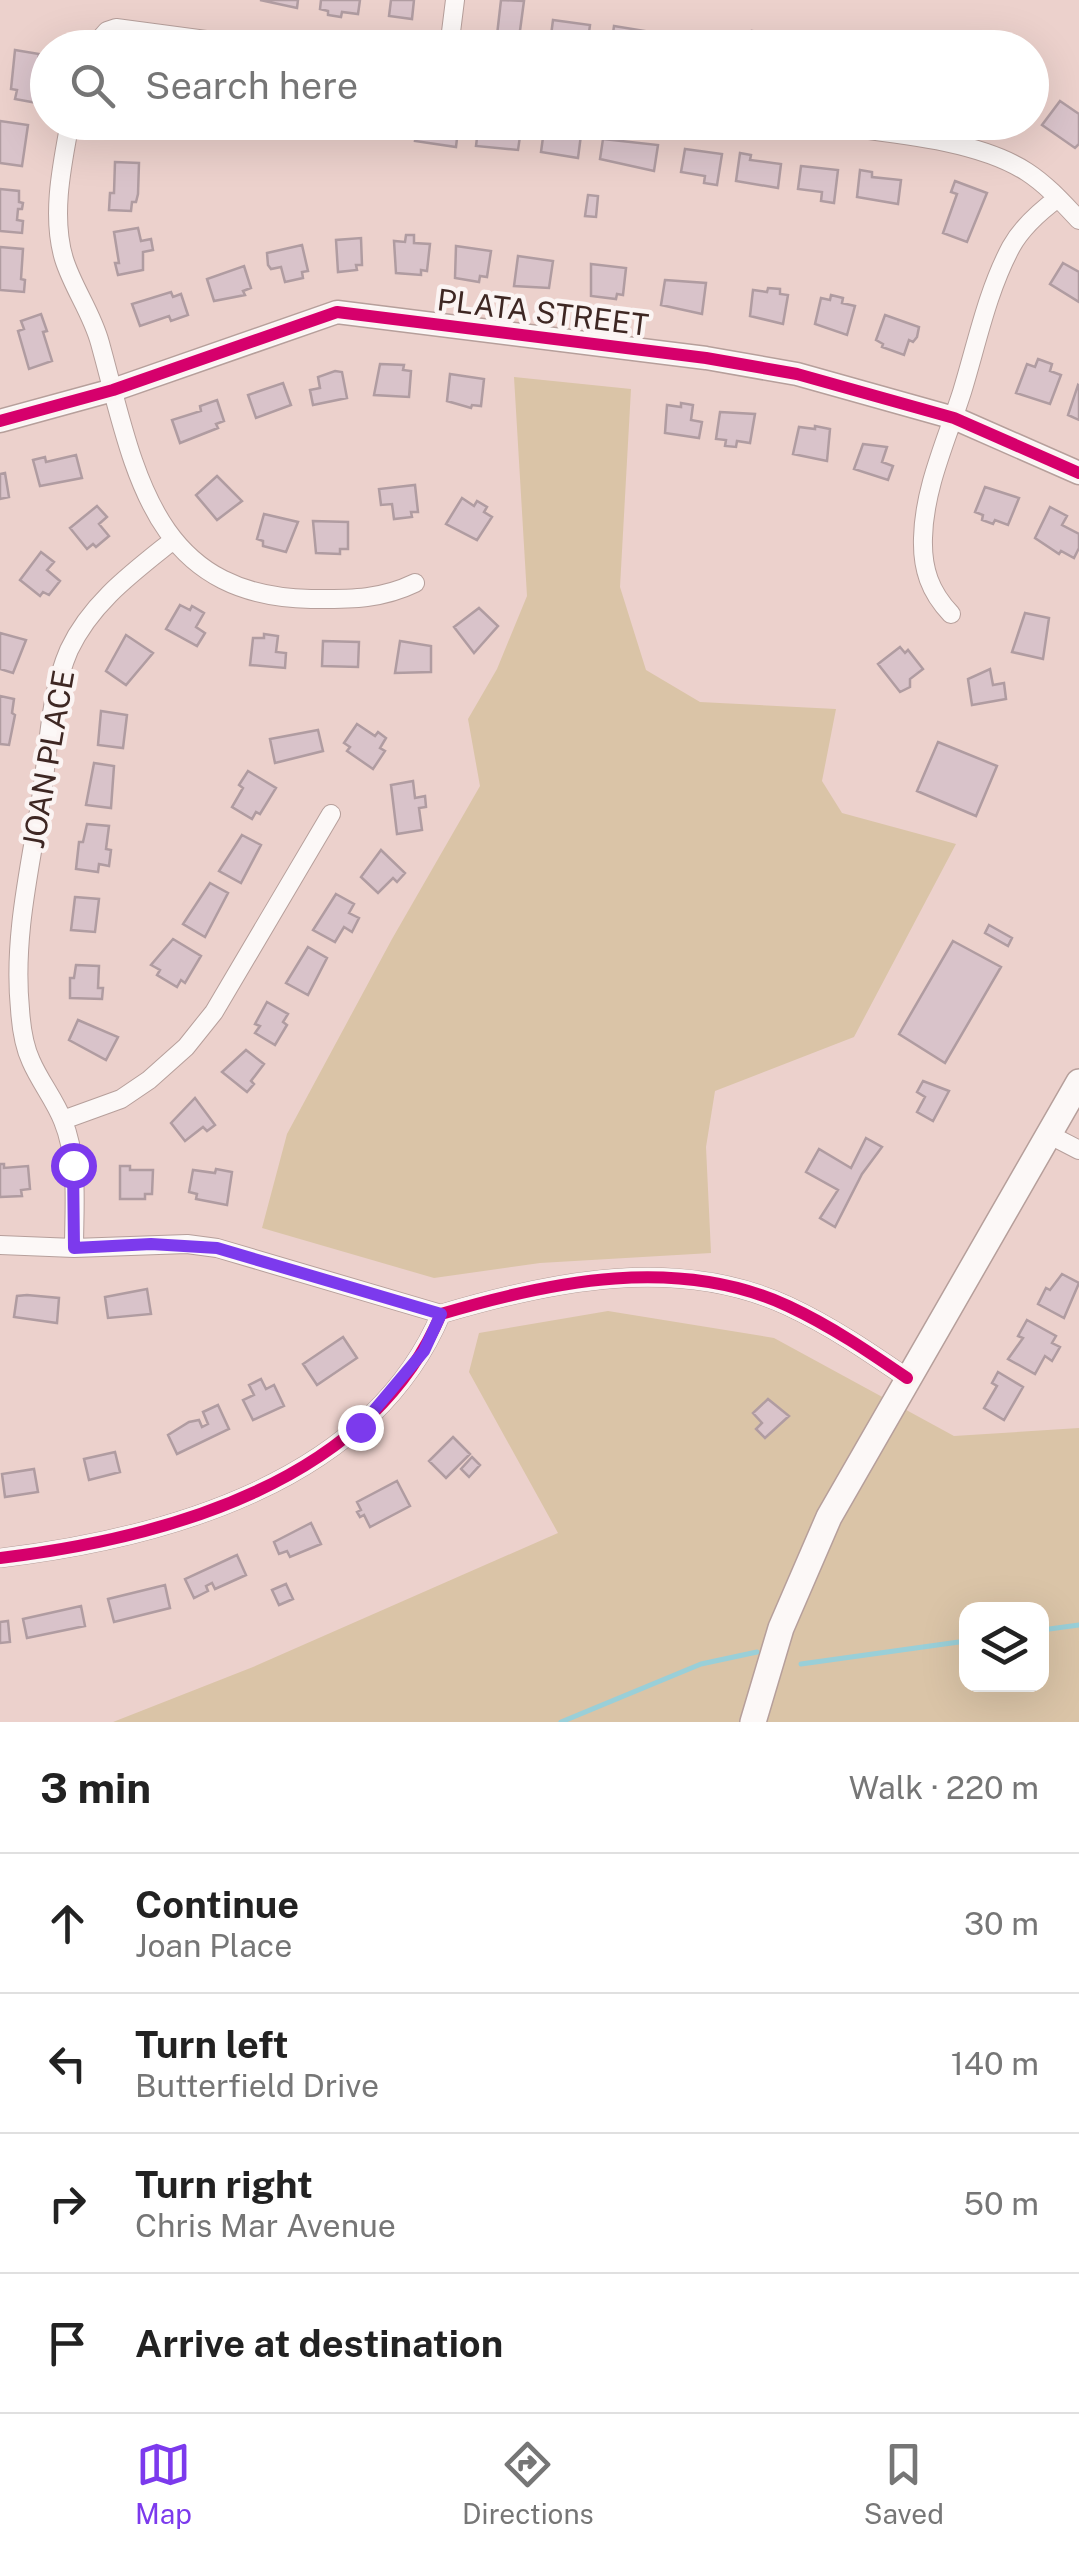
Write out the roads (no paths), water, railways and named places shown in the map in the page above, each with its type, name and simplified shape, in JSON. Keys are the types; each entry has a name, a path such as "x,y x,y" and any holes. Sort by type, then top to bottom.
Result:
{"main road":[{"path":"753,1722 768,1667 800,1580 829,1517 1079,1082"}],"street":[{"path":"451,30 455,0"},
{"path":"67,140 59,196 64,260 95,325 143,487 172,542 216,577 279,598 365,600 394,594 415,583"},
{"path":"920,140 984,152 1024,170 1079,220"},
{"path":"952,614 926,576 923,538 928,497 987,304 1012,244 1058,198"},
{"name":"PLATA STREET","path":"0,421 113,390 336,312 750,365 832,382 954,418 1079,473"},
{"name":"JOAN PLACE","path":"74,1248 73,1165 63,1120 29,1058 20,1009 19,948 25,887 54,702 69,652 91,614 122,581 172,542"},
{"path":"63,1120 121,1098 149,1080 186,1047 214,1012 331,814"},
{"path":"1048,1134 1079,1150"},
{"path":"0,1245 74,1248 151,1244 217,1248 441,1314 506,1295 574,1284 643,1278 705,1281 750,1291 786,1305 840,1334 907,1378"},
{"path":"0,1558 155,1528 211,1509 314,1462 360,1427 400,1381 424,1351 441,1314"}],"waterway":[{"path":"1049,1629 1079,1625"},
{"path":"801,1664 959,1642"},
{"path":"561,1722 701,1664 757,1652"}]}
